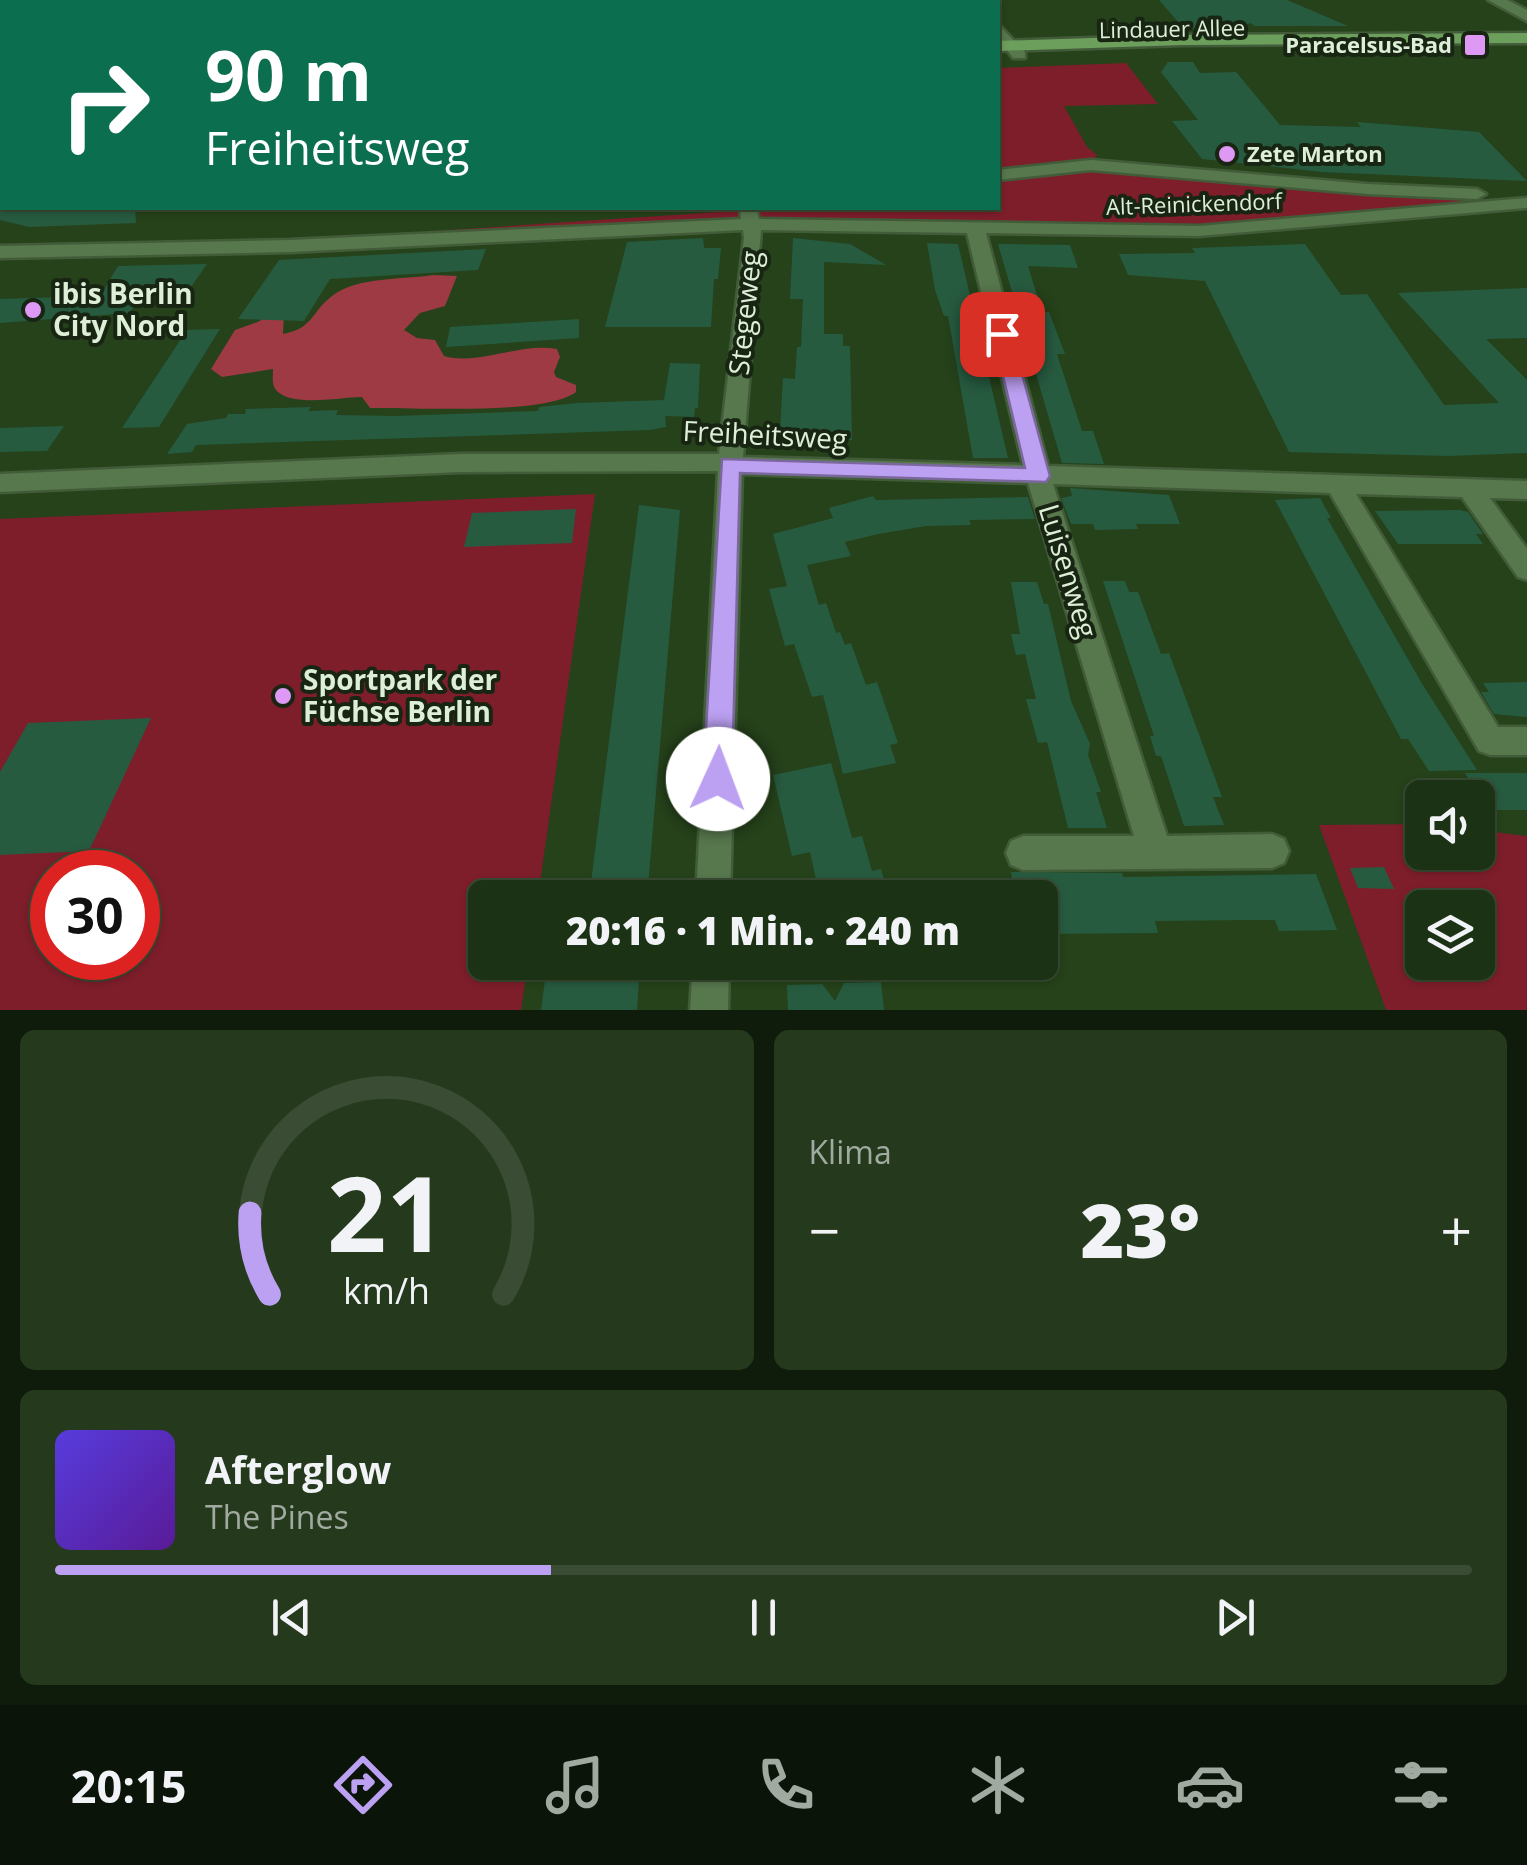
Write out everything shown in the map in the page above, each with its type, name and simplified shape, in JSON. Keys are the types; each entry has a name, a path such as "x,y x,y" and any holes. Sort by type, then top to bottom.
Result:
{"main road":[{"name":"Lindauer Allee","path":"1006,51 1527,38"},
{"name":"Lindauer Allee","path":"1006,51 1527,48"}],"street":[{"path":"1494,0 1527,16"},
{"name":"Alt-Reinickendorf","path":"1000,175 1091,165 1527,199"},
{"name":"Alt-Reinickendorf","path":"0,252 240,247 749,216 858,216 975,227 1199,231 1527,199"},
{"name":"Alt-Reinickendorf","path":"586,224 710,210"},
{"name":"Stegeweg","path":"715,880 730,465 753,238 749,216"},
{"name":"Luisenweg","path":"975,227 1038,476 1156,853"},
{"name":"Freiheitsweg","path":"0,482 460,464 704,460 730,465 1527,490"},
{"path":"1338,486 1490,741 1527,740"},
{"path":"1470,489 1527,570"},
{"path":"1023,853 1272,851"},
{"path":"710,1010 711,980"}],"shaded area":[{"path":"1126,63 1158,104 1064,106 1087,147 1097,155 1091,165 1000,175 1000,68"},
{"path":"1097,170 1384,195 1515,201 1181,227 780,219 299,240 749,210 1000,210 1000,180"},
{"path":"434,275 457,276 445,306 420,313 404,330 417,338 435,340 444,356 458,358 557,349 560,357 556,377 576,385 576,392 560,400 508,407 370,408 362,397 286,397 274,387 273,369 222,377 211,369 235,330 260,321 269,312 284,311 283,334 301,328 332,296 355,285"},
{"name":"Sportpark der Füchse Berlin","path":"595,494 540,880 468,880 468,980 525,980 521,1010 0,1010 0,519"},
{"path":"1405,824 1405,870 1495,870 1495,832 1527,836 1527,1010 1386,1010 1319,825"}],"building":[{"path":"1159,0 1287,0 1348,26 1241,26 1216,20 1206,29 1184,29"},
{"path":"1168,62 1193,62 1200,73 1236,72 1280,125 1361,127 1357,122 1479,132 1527,181 1322,172 1202,159 1172,121 1198,120 1161,72"},
{"path":"0,210 135,210 136,223 29,227 0,220"},
{"path":"703,238 704,248 721,248 718,279 714,279 711,327 605,327 627,242"},
{"path":"793,238 850,244 886,265 824,262 824,334 843,334 843,346 850,346 852,440 796,439 796,432 780,431 783,378 795,379 797,347 801,347 803,299 790,299"},
{"path":"927,243 958,244 1008,458 973,458 948,316 944,316 935,290"},
{"path":"998,244 1070,245 1078,268 1028,266 1042,312 1049,312 1065,354 1057,354 1082,431 1093,431 1104,464 1062,463"},
{"path":"1305,244 1341,295 1367,294 1444,405 1499,403 1398,293 1527,288 1527,338 1486,339 1527,380 1527,453 1449,456 1289,452 1205,281 1128,275 1119,254 1195,253 1192,248"},
{"path":"486,249 478,270 330,279 304,321 238,319 279,260"},
{"path":"207,264 191,287 148,288 129,313 0,323 0,299 96,296 118,266"},
{"path":"579,319 579,338 446,347 450,327"},
{"path":"220,329 159,427 122,428 187,330"},
{"path":"670,363 700,364 698,408 694,417 665,416 666,427 650,430 196,445 192,452 167,454 187,424 245,414 246,409 311,407 308,411 338,410 336,415 396,416 538,411 539,407 577,403 664,400"},
{"path":"64,426 47,451 0,452 0,428"},
{"path":"1070,488 1169,495 1180,524 1136,524 1138,529 1095,530 1093,524 1071,524 1061,498 1072,496"},
{"path":"873,496 876,500 1028,497 1035,519 969,520 971,525 926,526 878,534 845,542 851,556 807,565 819,605 826,603 836,633 840,632 845,645 851,643 866,685 877,682 898,743 890,745 896,763 843,774 823,695 812,697 794,644 785,646 769,589 787,586 773,534 833,518 829,508"},
{"path":"1320,498 1331,518 1327,518 1421,682 1477,770 1429,771 1408,739 1401,739 1275,500"},
{"path":"639,505 680,510 649,880 591,880"},
{"path":"576,509 572,543 464,547 472,513"},
{"path":"1375,511 1468,512 1483,534 1476,534 1483,544 1398,544"},
{"path":"1103,581 1125,581 1129,592 1138,592 1161,654 1169,653 1222,797 1213,797 1224,825 1184,826 1161,756 1156,756 1150,736 1154,736"},
{"path":"1011,582 1037,582 1044,604 1048,604 1071,701 1090,744 1088,755 1101,792 1096,792 1107,828 1068,828 1047,742 1038,743 1026,699 1036,699 1025,654 1016,655 1011,634 1020,634"},
{"path":"1527,682 1527,717 1494,714 1481,692 1489,692 1483,683"},
{"path":"151,718 89,850 30,850 30,854 0,855 0,772 28,723"},
{"path":"831,763 852,838 862,836 872,871 881,869 884,880 816,880 810,852 792,856 773,775"},
{"path":"1465,773 1527,773 1527,810 1495,810 1495,780 1469,780"},
{"path":"1384,867 1394,889 1358,888 1350,868"},
{"path":"1011,872 1122,873 1123,877 1316,874 1337,930 1279,931 1275,920 1155,921 1158,933 1058,934 1058,880 961,880 1012,879"},
{"path":"545,980 639,980 637,1010 541,1010"},
{"path":"881,982 884,1010 788,1010 787,985 822,984 835,1001 844,983"}],"place":[{"name":"Paracelsus-Bad","path":"1475,45"},
{"name":"Zete Marton","path":"1227,154"},
{"name":"ibis Berlin City Nord","path":"33,310"},
{"name":"Sportpark der Füchse Berlin","path":"283,696"}],"route":[{"path":"718,779 730,465 1038,476 1002,334"}]}
